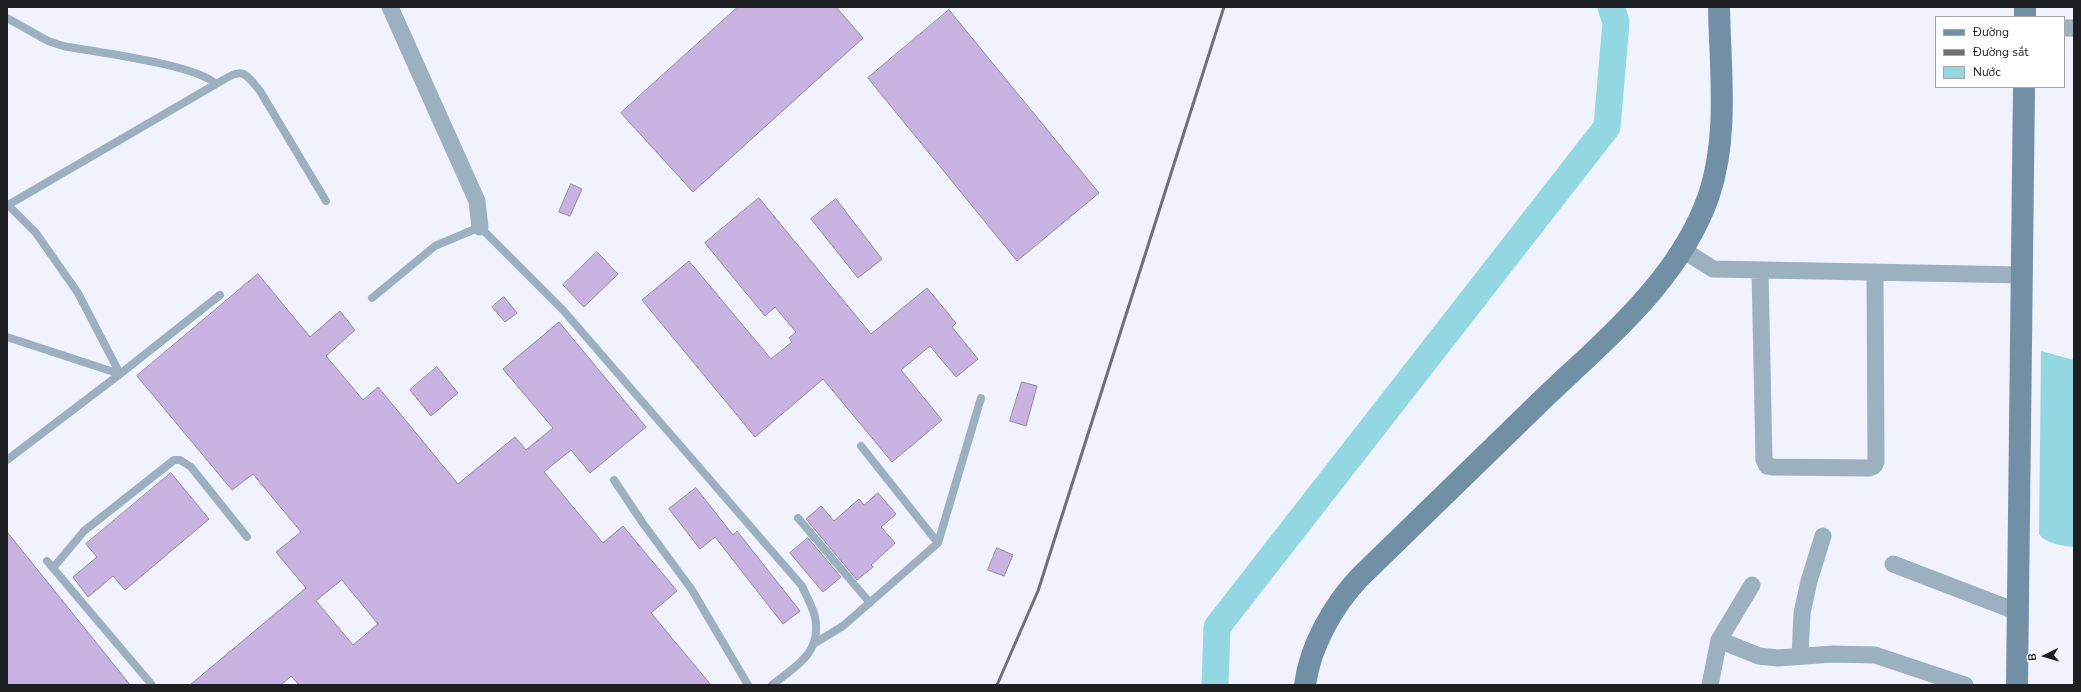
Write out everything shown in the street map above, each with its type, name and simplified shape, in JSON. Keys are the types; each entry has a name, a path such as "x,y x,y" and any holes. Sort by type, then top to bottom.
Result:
{"street":[{"path":"390,7 477,201 480,227"},
{"path":"1305,685 1315,649 1341,598 1359,578 1642,303 1683,250 1694,230 1709,194 1718,152 1721,108 1719,7"},
{"path":"2017,685 2024,88"},
{"path":"1683,250 1713,269 2022,275"},
{"path":"1760,270 1764,460 1767,466 1773,467 1869,468 1874,466 1876,462 1875,272"},
{"path":"1800,656 1802,613 1809,581 1824,536"},
{"path":"1893,564 2018,612"},
{"path":"1710,685 1719,640 1752,585"},
{"path":"1719,640 1759,656 1778,658 1832,654 1875,655 1965,685"}],"lane":[{"path":"7,18 48,41 63,46 171,67 212,80 216,84"},
{"path":"120,374 78,293 36,233 8,205 235,73 241,72 247,75 260,91 326,201"},
{"path":"372,298 435,246 480,227 562,309 802,586 815,617 815,643 809,655 772,685"},
{"path":"7,460 120,374 220,295"},
{"path":"7,337 120,374"},
{"path":"815,643 843,626 938,543 981,398"},
{"path":"861,446 938,543"},
{"path":"53,568 84,531 174,460 180,460 191,467 247,537"},
{"path":"614,480 642,522 692,590 748,685"},
{"path":"798,518 870,603"},
{"path":"47,561 152,685"}],"water":[{"path":"2041,351 2074,360 2074,547 2050,542 2039,534"}],"building":[{"path":"738,7 836,7 863,38 693,192 621,113"},
{"path":"949,10 1099,193 1017,261 868,78"},
{"path":"571,184 582,189 570,216 559,212"},
{"path":"759,198 871,334 927,288 956,323 952,327 978,359 956,377 930,346 901,370 942,420 892,462 823,379 755,437 642,300 689,261 771,359 792,342 789,338 796,332 775,307 765,316 705,243"},
{"path":"836,199 882,259 858,278 811,219"},
{"path":"597,252 618,274 584,307 563,285"},
{"path":"258,274 310,337 340,311 355,330 326,356 363,400 378,387 458,484 515,437 526,450 553,428 503,369 559,322 646,427 590,473 571,450 544,472 603,543 623,526 677,591 651,613 711,685 299,685 291,676 281,685 190,685 306,588 276,552 301,532 253,474 232,490 137,376","holes":["342,580 378,624 353,645 316,601"]},
{"path":"504,297 517,313 505,322 492,307"},
{"path":"437,367 458,393 431,416 410,390"},
{"path":"1022,382 1037,386 1026,426 1010,421"},
{"path":"171,473 209,519 125,590 113,576 88,597 73,577 97,557 86,544"},
{"path":"696,488 733,535 737,531 800,611 783,624 715,537 700,549 669,509"},
{"path":"878,493 896,514 881,527 895,543 871,565 873,567 857,580 806,519 821,506 834,521 859,499 864,505"},
{"path":"7,532 111,661 130,685 7,685"},
{"path":"808,538 841,577 823,592 790,553"},
{"path":"997,548 1013,555 1004,576 988,570"}],"waterway":[{"path":"1215,685 1217,627 1607,127 1616,22 1611,7"}],"railway":[{"path":"997,685 1038,591 1224,7"}]}
